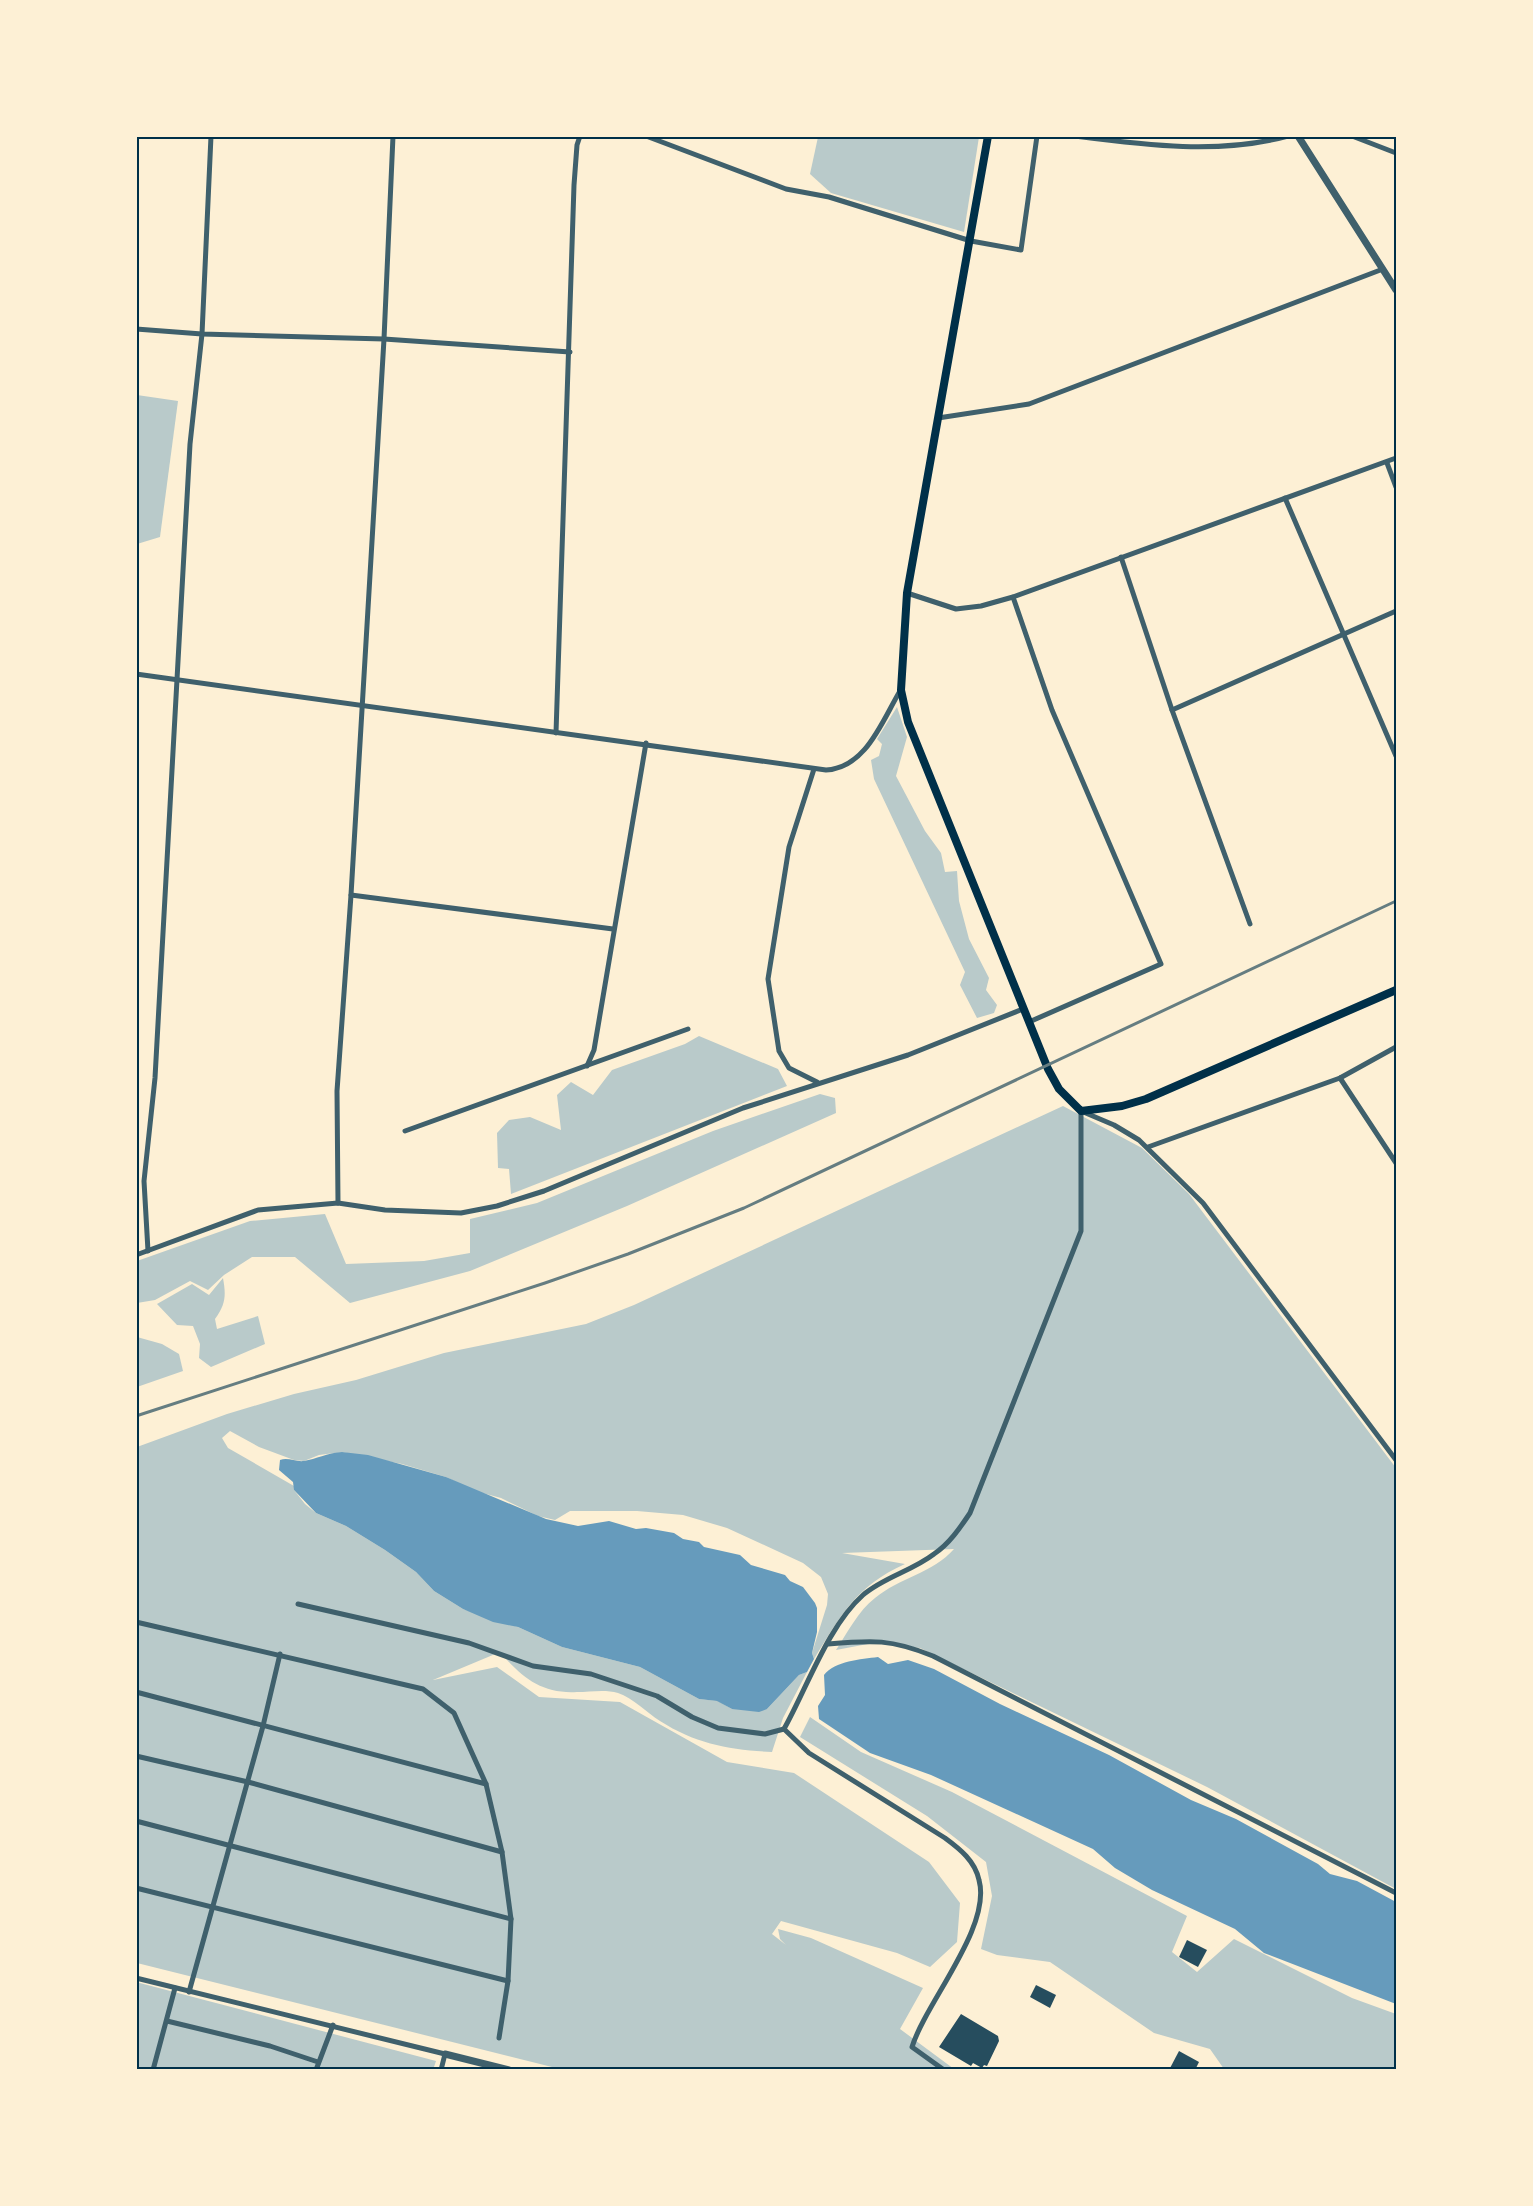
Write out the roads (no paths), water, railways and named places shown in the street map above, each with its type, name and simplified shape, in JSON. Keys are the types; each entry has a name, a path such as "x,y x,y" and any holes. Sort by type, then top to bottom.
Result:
{"main road":[{"path":"988,136 906,593 901,690 908,722 1048,1069 1059,1089 1081,1111 1122,1106 1146,1099 1396,990"}],"street":[{"path":"148,1251 144,1181 155,1078 189,444 202,334 211,136"},
{"path":"338,1203 337,1090 384,339 393,136"},
{"path":"556,733 574,185 577,145 580,136"},
{"path":"646,136 786,189 829,197 970,241 1021,250 1037,136"},
{"path":"1074,136 1162,146 1248,145 1288,136"},
{"path":"1298,136 1396,290"},
{"path":"1352,136 1396,153"},
{"path":"938,418 1029,404 1383,269"},
{"path":"136,329 202,334 384,339 570,352"},
{"path":"906,593 956,609 981,606 1013,597 1396,458"},
{"path":"1387,463 1396,488"},
{"path":"1285,498 1396,756"},
{"path":"1121,557 1172,711 1251,924"},
{"path":"1013,597 1052,710 1161,964 1029,1022"},
{"path":"1172,711 1396,611"},
{"path":"136,674 556,733 646,743 814,769 838,770 852,763 864,751 901,690"},
{"path":"587,1066 594,1050 646,743"},
{"path":"814,769 789,847 768,979 779,1051 789,1068 817,1082"},
{"path":"351,895 613,929"},
{"path":"136,1254 258,1210 338,1203 385,1210 461,1214 497,1206 544,1191 743,1108 817,1082 908,1055 1023,1009"},
{"path":"405,1131 688,1029"},
{"path":"1148,1147 1340,1078 1396,1047"},
{"path":"1340,1078 1396,1163"},
{"path":"298,1604 469,1643 533,1666 591,1674 657,1696 692,1717 718,1728 765,1734 784,1728 828,1644 844,1617 862,1596 887,1579 934,1555 961,1527 970,1513 1082,1231 1081,1111 1114,1125 1148,1147 1203,1203 1396,1460"},
{"path":"136,1622 423,1689 454,1713 486,1784 502,1852 511,1919 508,1981 499,2038"},
{"path":"828,1644 874,1640 893,1642 933,1656 1396,1893"},
{"path":"189,1992 248,1782 280,1654"},
{"path":"136,1692 486,1784"},
{"path":"784,1728 809,1753 945,1838 964,1854 976,1870 981,1888 975,1919 961,1954 916,2032 912,2047 944,2070"},
{"path":"136,1756 248,1782 502,1852"},
{"path":"136,1821 511,1919"},
{"path":"136,1888 508,1981"},
{"path":"136,1978 509,2070"},
{"path":"153,2070 175,1988"},
{"path":"167,2021 270,2046 318,2062"},
{"path":"316,2070 333,2025"},
{"path":"441,2070 445,2054"}],"water":[{"path":"342,1452 368,1455 446,1477 546,1519 578,1526 609,1521 636,1529 646,1528 674,1533 683,1539 699,1542 704,1547 740,1555 751,1565 785,1575 790,1581 803,1587 815,1603 817,1632 812,1653 814,1659 807,1672 799,1675 767,1709 759,1712 732,1709 717,1701 699,1699 640,1667 562,1647 518,1627 493,1622 463,1609 434,1591 416,1572 385,1550 346,1526 316,1513 294,1490 293,1482 279,1470 280,1460 304,1461"},
{"path":"878,1657 888,1664 908,1660 934,1669 1000,1704 1109,1755 1191,1800 1236,1819 1318,1864 1330,1874 1357,1881 1396,1902 1396,2004 1264,1953 1235,1929 1152,1890 1115,1868 1093,1849 931,1775 870,1753 819,1719 818,1706 825,1695 824,1675 841,1664"}],"railway":[{"path":"136,1416 545,1283 628,1254 744,1208 1396,901"}]}
